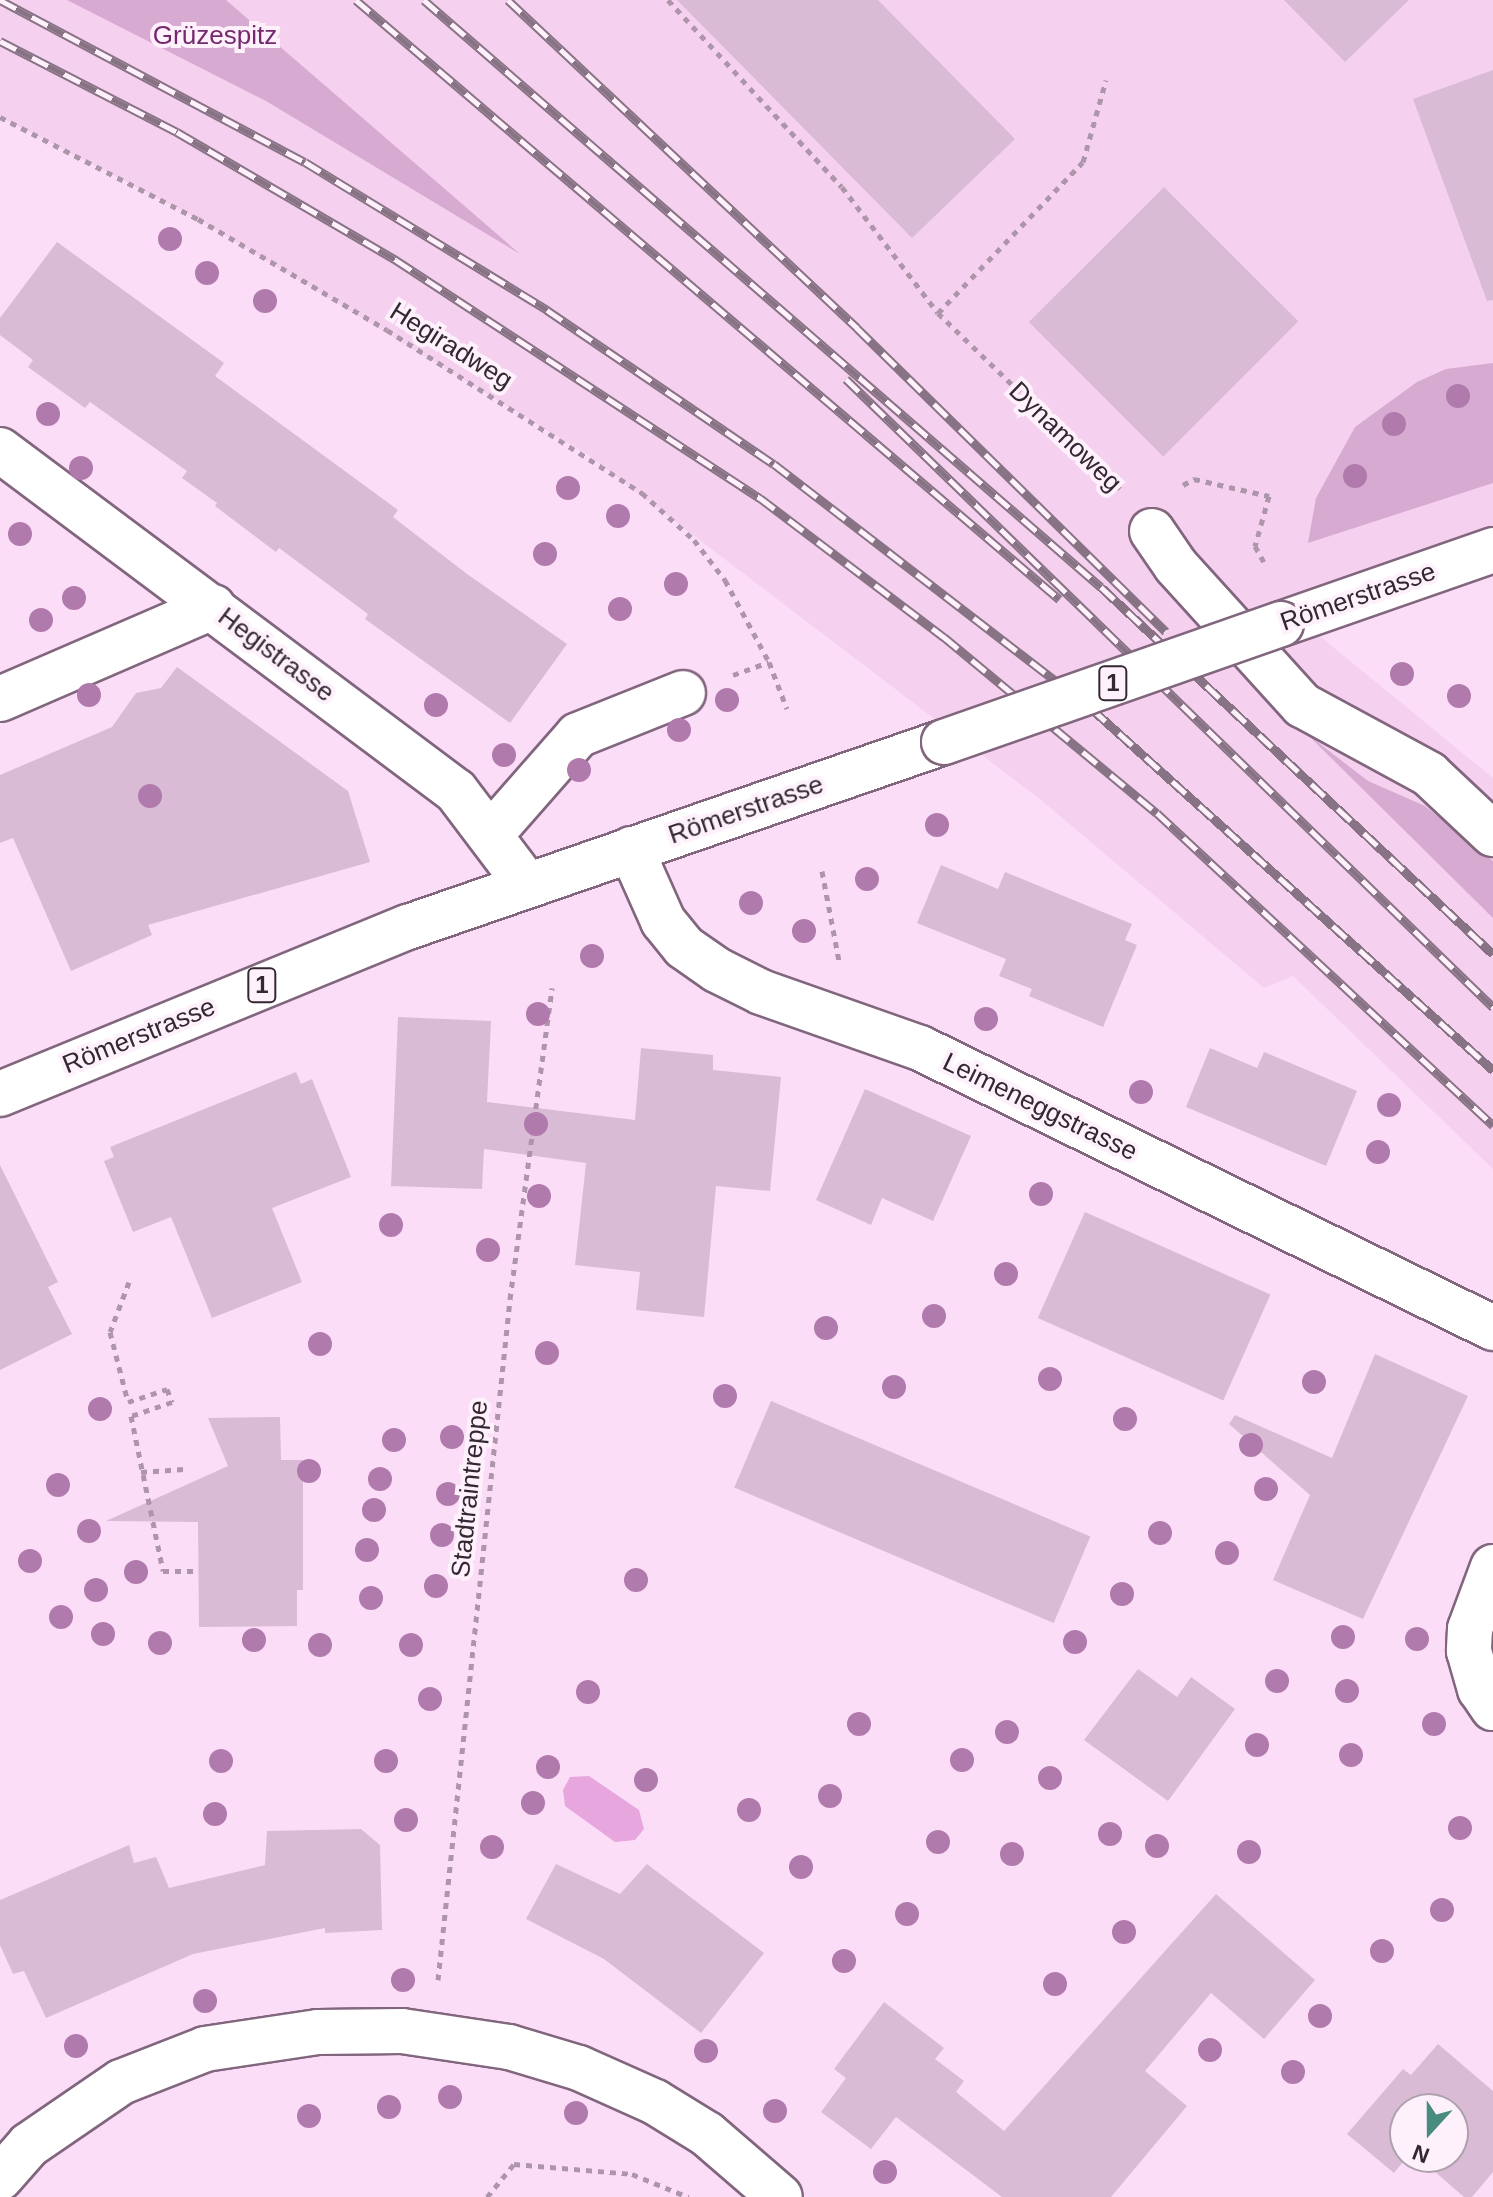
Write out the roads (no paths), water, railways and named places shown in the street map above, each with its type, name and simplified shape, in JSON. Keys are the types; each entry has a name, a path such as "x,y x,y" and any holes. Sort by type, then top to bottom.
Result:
{"street":[{"name":"Hegistrasse","path":"0,450 456,791 492,833 527,885"},
{"path":"1152,531 1176,566 1302,705 1344,723 1429,774 1493,834"},
{"name":"Römerstrasse","path":"0,1094 408,927 1281,624 1483,566"},
{"path":"0,699 213,607"},
{"path":"492,833 578,735 683,693"},
{"name":"Leimeneggstrasse","path":"631,849 663,921 684,947 761,992 920,1048 1493,1328"},
{"path":"1493,1567 1470,1629 1469,1651 1480,1689 1493,1708"},
{"path":"0,2178 29,2145 121,2082 205,2049 318,2032 402,2031 509,2047 579,2068 655,2102 707,2134 780,2197"}],"railway":[{"path":"0,0 305,162 547,310 774,464 1092,709 1493,1070"},
{"path":"356,0 1059,599"},
{"path":"424,0 1101,587 1493,954"},
{"path":"508,0 857,328 1166,632"},
{"path":"0,41 177,132 396,260 760,498 944,637 1157,813 1493,1125"},
{"path":"846,379 1493,1007"}],"park label":[{"name":"Grüzespitz","path":"215,36"}]}
